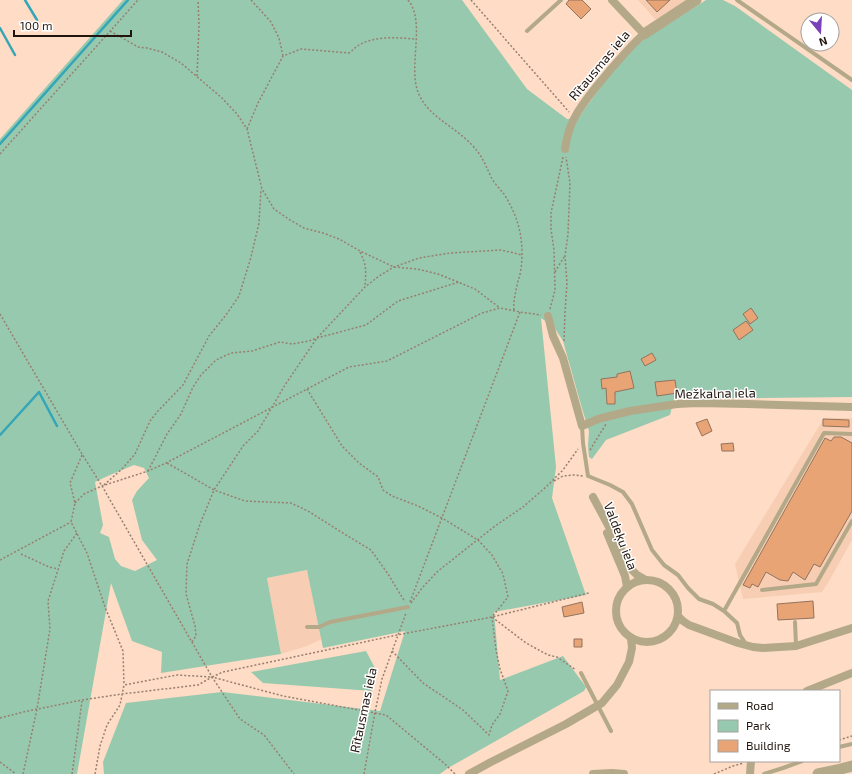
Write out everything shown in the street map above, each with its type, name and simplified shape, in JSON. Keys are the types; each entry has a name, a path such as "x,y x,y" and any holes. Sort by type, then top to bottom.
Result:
{"street":[{"path":"612,0 644,34"},
{"name":"Rītausmas iela","path":"565,150 566,142 574,118 590,95 635,42 644,34 696,0"},
{"path":"548,316 553,336 564,358 582,426"},
{"name":"Mežkalna iela","path":"582,426 598,419 630,411 678,404 697,403 852,407"},
{"name":"Valdeķu iela","path":"627,586 625,576 593,497 632,570 644,579 660,582 667,586 676,600 678,616"},
{"name":"Valdeķu iela","path":"631,638 624,633 619,626 615,609 621,593 627,586 644,579"},
{"path":"469,774 566,724 602,703 617,685 629,662 632,648 631,638 646,642 660,639 671,631 678,616 689,625 753,647 773,648 796,646 852,628"},
{"path":"810,690 852,673"},
{"path":"748,762 750,774"},
{"path":"818,774 852,766"},
{"path":"593,774 624,774"}],"lane":[{"path":"527,31 561,0"},
{"path":"737,0 852,80"},
{"path":"582,426 588,476 623,492 632,504 652,550 664,565 678,575 699,599 713,604 724,611 737,623 740,634 746,645"},
{"path":"724,611 824,433 852,434"},
{"path":"762,590 816,584 852,520"},
{"path":"307,626 319,626 330,622 408,608"},
{"path":"795,622 796,646"},
{"path":"581,673 611,731"},
{"path":"840,747 852,744"},
{"path":"764,774 799,762"}],"path":[{"path":"0,154 138,0"},
{"path":"197,76 199,25 198,0"},
{"path":"251,0 271,22 278,38 283,56"},
{"path":"408,0 414,12 417,24 414,72 418,91 425,106 472,144 483,159 492,178 518,221 522,255 519,280 514,298 514,311"},
{"path":"470,0 574,118"},
{"path":"110,31 138,47 162,52 181,64 222,98 237,114 247,129 262,189 274,209 304,228 339,239 394,267 417,269 438,274 475,288 500,308 548,316 555,290 551,213 565,150"},
{"path":"247,129 258,103 283,56 302,49 350,53 359,45 375,39 391,37 416,39"},
{"path":"564,358 564,312 567,283 565,256 568,234 570,183 565,150"},
{"path":"102,486 123,468 135,454 150,421 182,385 209,336 239,296 260,223 262,189"},
{"path":"192,642 196,636 195,626 186,594 187,564 200,524 214,490 243,446 258,432 285,385 317,338 365,287 394,267 420,258 450,253 501,250 522,255"},
{"path":"360,251 365,261 365,287"},
{"path":"555,272 565,256"},
{"path":"148,471 167,434 181,414 194,387 201,376 216,360 231,353 252,351 280,342 292,344 309,341 366,325 398,302 459,282"},
{"path":"75,503 84,494 102,486 148,471 166,463 349,367 387,361 482,314 500,308"},
{"path":"408,608 520,312"},
{"path":"0,314 102,486 212,677 240,719 264,735 294,774"},
{"path":"307,389 342,446 359,463 378,477 383,490 392,496 418,506 442,518 478,540 492,555 503,574 508,597 492,617 500,669 508,691 500,714 492,725 489,735 463,710 423,683 392,651"},
{"path":"585,459 611,416"},
{"path":"408,608 422,588 438,571 523,507 564,470 583,443"},
{"path":"82,454 70,483 75,503 71,522 87,553 105,607 123,651 124,685 120,705 107,725 100,746 95,774"},
{"path":"166,463 214,490 245,501 291,503 308,511 371,550 388,574 408,608"},
{"path":"550,483 563,476 588,476"},
{"path":"0,560 71,522"},
{"path":"23,774 37,709 50,629 48,601 64,552 77,533"},
{"path":"21,554 49,567 58,569"},
{"path":"0,718 82,700 198,685 223,672 397,635 492,617 589,593"},
{"name":"Rītausmas iela","path":"364,774 382,678 408,608"},
{"path":"492,617 526,642 548,655 557,657 581,673"},
{"path":"124,685 177,675 212,677 283,696 375,712 386,715 455,774"},
{"path":"72,774 82,700"},
{"path":"840,740 852,736"},
{"path":"0,762 16,774"},
{"path":"714,774 733,766 748,762"}],"shaded area":[{"path":"638,0 686,0 656,20"},
{"path":"824,418 852,418 852,540 822,592 743,599 735,564"},
{"path":"308,570 322,639 307,646 281,654 267,578"}],"green space":[{"path":"123,0 462,0 527,89 567,119 578,119 606,80 635,46 706,0 723,0 735,6 852,90 852,397 674,399 670,415 606,440 592,459 589,457 589,431 563,341 554,327 541,318 556,467 552,498 586,595 494,612 500,680 563,656 586,687 584,691 448,768 440,774 104,774 103,762 126,703 222,692 380,711 405,631 323,648 307,570 267,578 281,654 161,673 162,652 132,641 111,583 77,774 0,774 0,139","holes":["134,465 144,468 149,478 137,491 132,500 142,540 157,560 135,571 121,566 115,559 109,537 100,533 103,525 95,482"]},
{"path":"366,651 376,670 372,691 263,683 251,672"}],"building":[{"path":"569,0 582,0 591,9 581,19 566,4"},
{"path":"646,0 670,0 657,12"},
{"path":"751,308 758,318 750,324 743,314"},
{"path":"746,321 753,330 739,340 733,330"},
{"path":"652,353 656,360 645,366 641,359"},
{"path":"630,371 634,388 615,392 615,404 607,404 606,388 602,389 601,379 617,377 617,374"},
{"path":"675,380 677,393 657,396 655,382"},
{"path":"707,419 712,431 702,436 696,423"},
{"path":"823,419 849,420 849,427 823,426"},
{"path":"834,437 841,437 852,443 852,511 820,567 814,564 805,580 793,572 788,581 780,580 766,572 758,587 752,584 750,588 743,585 825,438 831,441"},
{"path":"733,443 734,451 722,451 721,444"},
{"path":"813,601 814,618 778,620 777,604"},
{"path":"582,602 584,613 564,617 562,607"},
{"path":"574,639 582,639 582,647 574,647"}],"waterway":[{"path":"25,0 37,20"},
{"path":"0,144 128,0"},
{"path":"0,28 15,55"},
{"path":"0,435 39,392 57,426"}]}
